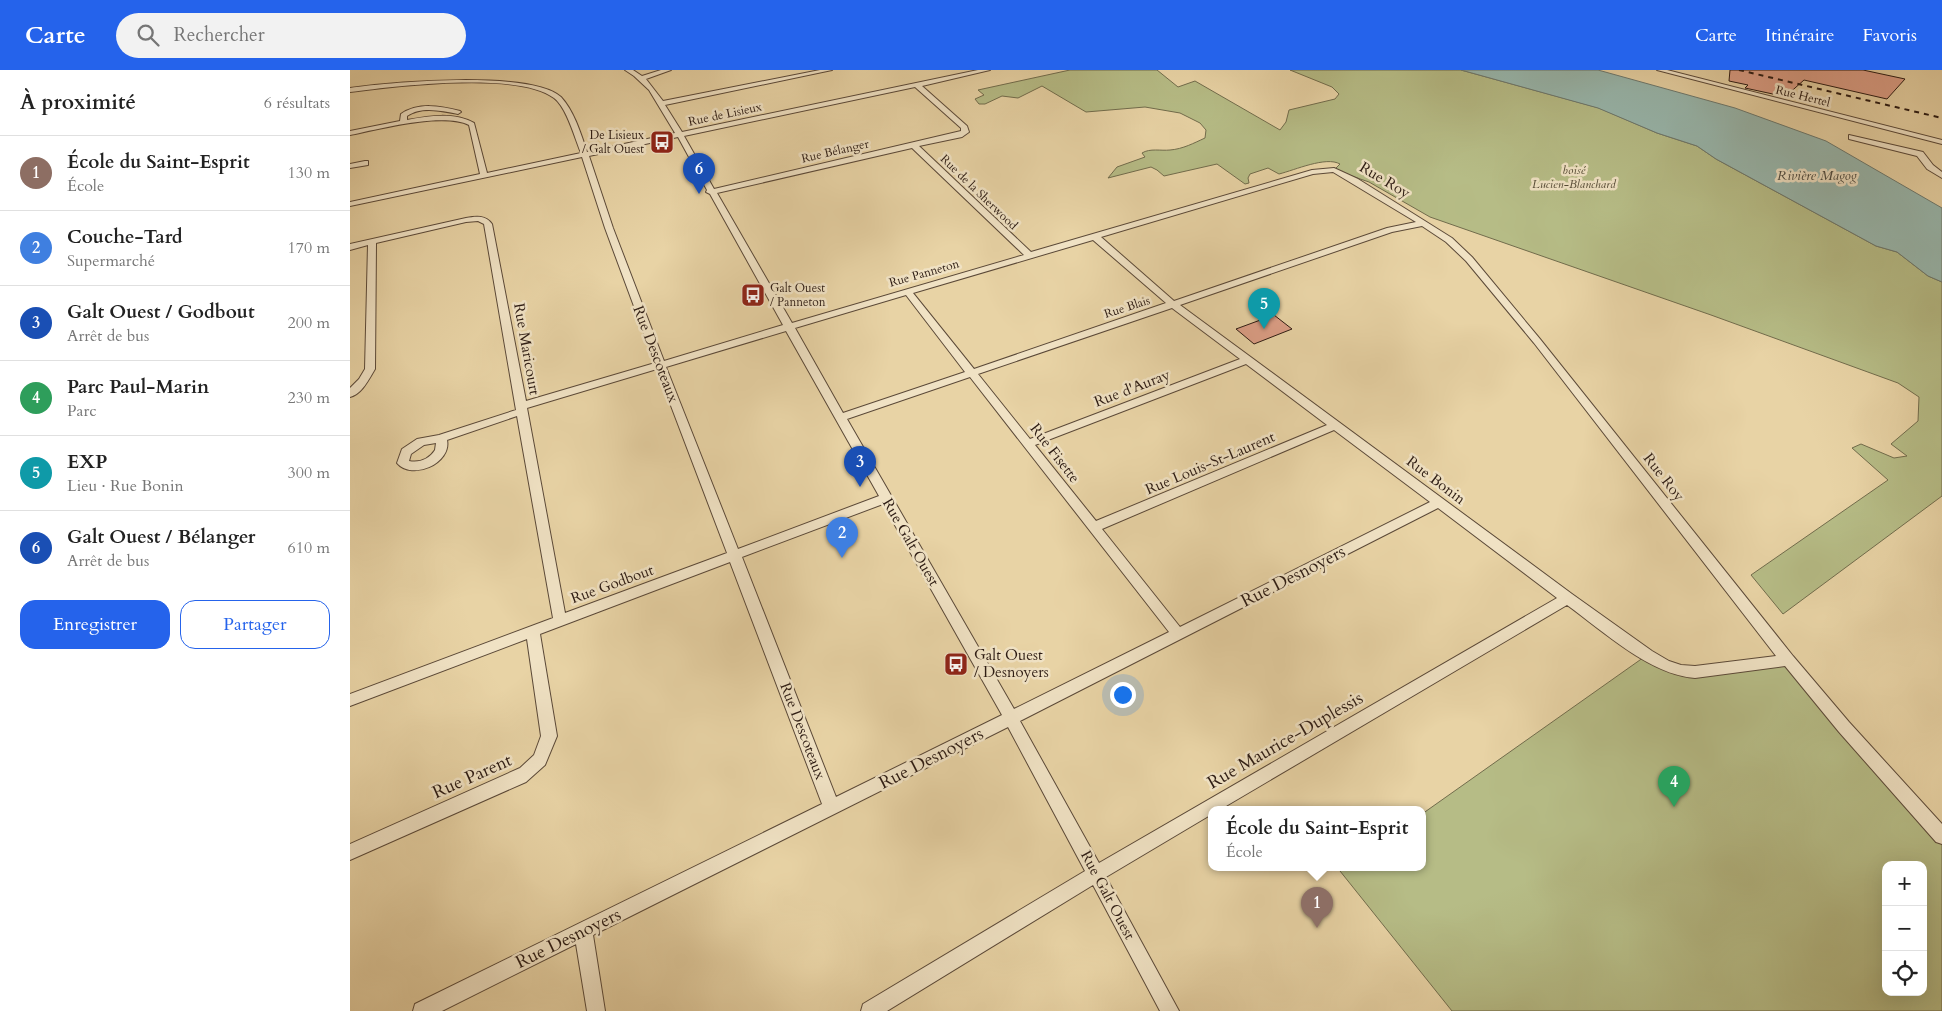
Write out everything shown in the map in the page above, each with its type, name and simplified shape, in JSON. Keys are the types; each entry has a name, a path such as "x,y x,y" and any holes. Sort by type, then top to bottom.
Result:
{"street":[{"name":"Rue Galt Ouest","path":"628,70 642,78 680,135 710,192 1011,718 1170,1011"},
{"path":"642,78 668,70"},
{"path":"660,104 829,70"},
{"name":"Rue de Lisieux","path":"350,204 987,70"},
{"name":"Rue Hertel","path":"1660,70 1942,142"},
{"name":"Rue Descoteaux","path":"350,90 408,82 454,79 496,80 531,86 549,92 562,102 584,156 659,364 736,556 832,808"},
{"name":"Rue Bélanger","path":"710,192 959,135 965,132 965,127 917,85"},
{"path":"404,123 402,117 404,113 422,108 436,108 458,112 463,115 461,118"},
{"path":"350,133 439,118 461,118 472,124 484,177"},
{"path":"1852,137 1920,154 1930,168 1942,176"},
{"name":"Rue de la Sherwood","path":"913,145 1029,255"},
{"path":"350,166 365,163"},
{"name":"Rue Panneton","path":"441,438 659,364 1312,172 1334,170"},
{"name":"Rue Roy","path":"1334,170 1423,222 1448,240 1469,259 1549,357 1788,660 1942,836"},
{"name":"Rue Maricourt","path":"350,247 466,220 480,219 486,221 494,246 560,621"},
{"name":"Rue Blais","path":"840,418 1390,230 1423,222"},
{"name":"Rue Bonin","path":"1094,236 1174,305 1566,598 1647,655 1681,671 1695,672 1788,660"},
{"path":"350,394 363,381 370,369 372,242"},
{"name":"Rue Fisette","path":"907,291 1178,634"},
{"name":"Rue d'Auray","path":"1028,444 1247,360"},
{"name":"Rue Louis-St-Laurent","path":"1094,528 1337,425"},
{"name":"Rue Godbout","path":"350,700 886,498"},
{"name":"Rue Desnoyers","path":"422,1011 832,808 1439,503"},
{"name":"Rue Maurice-Duplessis","path":"1211,806 1566,598"},
{"name":"Rue Parent","path":"350,852 520,777 538,763 547,749 550,736 533,631"},
{"name":"Rue Maurice-Duplessis","path":"870,1011 1096,873 1208,807"},
{"path":"583,931 596,1011"}],"green space":[{"name":"boisé Lucien-Blanchard","path":"1070,70 1157,70 1178,87 1195,81 1280,130 1286,122 1289,110 1335,99 1339,94 1332,87 1290,70 1461,70 1599,108 1657,133 1697,146 1716,159 1876,246 1897,252 1928,276 1942,282 1942,496 1783,614 1751,575 1888,480 1852,448 1861,444 1894,458 1907,456 1891,444 1918,421 1919,397 1898,383 1711,315 1430,217 1369,182 1334,170 1340,164 1334,162 1319,163 1279,174 1268,168 1250,174 1248,178 1249,183 1245,184 1217,164 1164,176 1151,167 1108,178 1117,167 1145,157 1142,153 1145,151 1170,150 1188,146 1205,138 1206,130 1200,123 1180,113 1145,107 1086,112 1042,86 1018,98 1002,96 985,104 979,104 975,99 984,95 978,90"},
{"path":"1647,655 1681,671 1788,660 1942,836 1942,1011 1452,1011 1340,871 1426,871 1426,811"}],"water":[{"name":"Rivière Magog","path":"1461,70 1598,70 1735,108 1826,141 1942,208 1942,282 1928,276 1897,252 1876,246 1716,159 1697,146 1657,133 1598,108"}],"building":[{"path":"1730,70 1863,70 1905,79 1887,99 1804,80 1786,96 1782,96 1745,88 1748,85 1729,81"},
{"path":"1274,315 1292,329 1254,344 1236,329"}],"railway":[{"path":"1739,70 1942,118"}],"place":[{"name":"De Lisieux / Galt Ouest","path":"662,142"},
{"name":"Galt Ouest / Bélanger","path":"699,194"},
{"name":"Galt Ouest / Panneton","path":"753,295"},
{"name":"EXP","path":"1264,329"},
{"name":"Galt Ouest / Godbout","path":"860,487"},
{"name":"Couche-Tard","path":"842,558"},
{"name":"Galt Ouest / Desnoyers","path":"956,664"},
{"name":"Parc Paul-Marin","path":"1674,807"},
{"name":"École du Saint-Esprit","path":"1317,928"}]}
